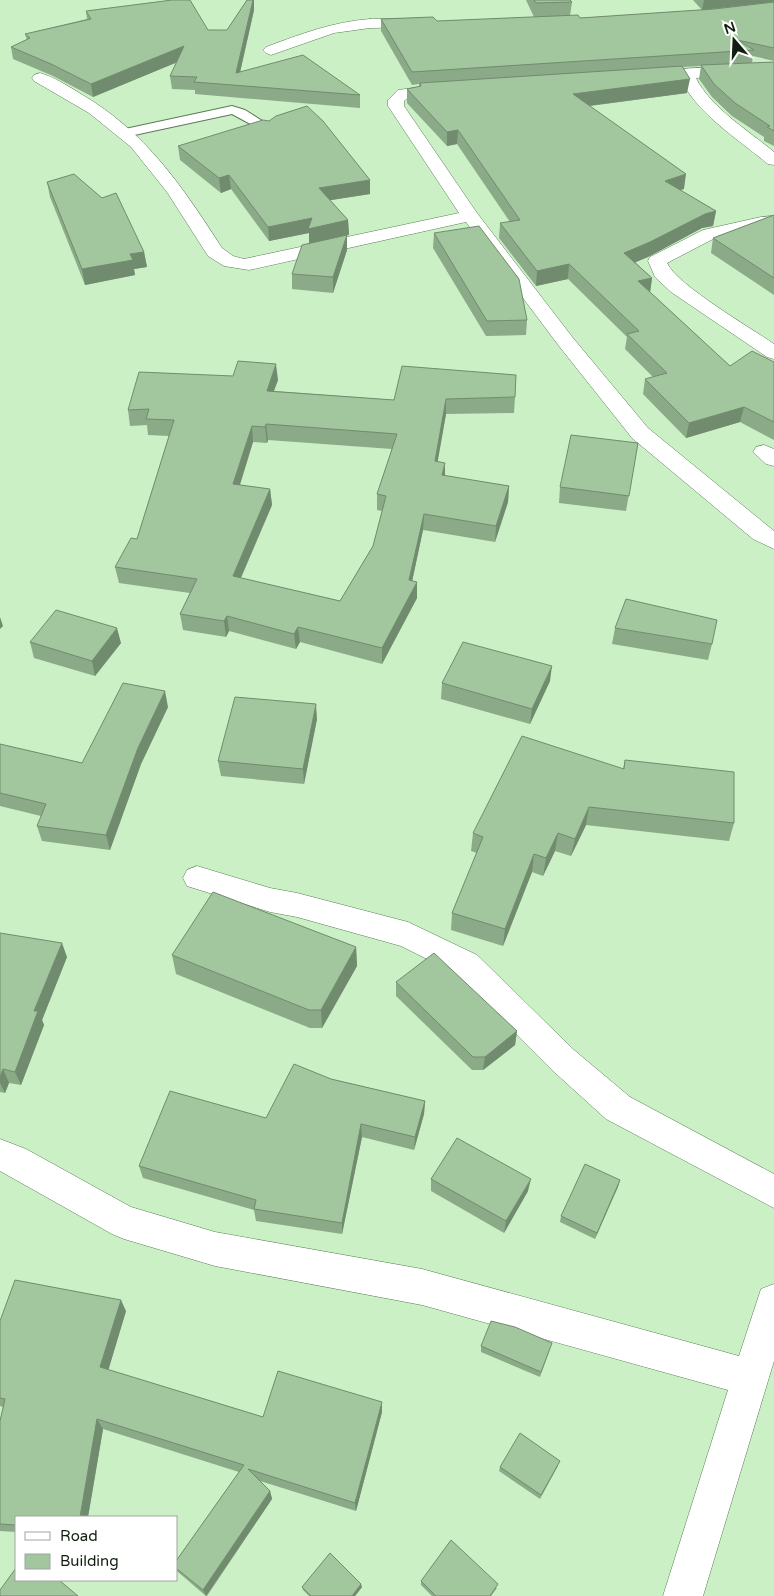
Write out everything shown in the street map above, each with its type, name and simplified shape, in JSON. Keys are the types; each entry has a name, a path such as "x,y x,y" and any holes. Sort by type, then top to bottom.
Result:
{"street":[{"path":"272,50 322,31 347,26 371,23 429,23"},
{"path":"628,77 774,68"},
{"path":"687,74 695,92 706,104 774,160"},
{"path":"40,78 92,107 125,133 156,166 215,252 222,258 237,265 250,264 470,216"},
{"path":"459,88 404,93 396,100 396,106 470,216 566,342 640,433 761,534 774,541"},
{"path":"774,221 761,222 709,234 657,261 662,273 678,288 774,353"},
{"path":"197,878 270,900 297,905 408,935 466,964 563,1060 618,1108 774,1192"},
{"path":"0,1155 14,1160 124,1222 206,1247 422,1287 751,1378"},
{"path":"683,1596 774,1302"}],"lane":[{"path":"125,133 232,110 241,112 269,129"}],"building":[{"path":"172,0 190,0 208,30 227,30 247,0 253,0 236,73 303,55 360,95 194,82 197,77 170,76 184,46 91,84 11,47 30,38 25,34 91,19 86,11"},
{"path":"534,0 570,0 572,2 536,3"},
{"path":"774,2 774,48 737,40 754,50 412,72 381,19 433,17 437,21 578,15 580,18 714,9"},
{"path":"774,62 774,131 767,127 770,126 735,103 714,84 701,65"},
{"path":"682,66 690,79 573,94 686,174 665,181 716,211 705,214 624,253 652,278 638,281 730,366 752,351 774,362 774,422 744,407 689,423 645,379 667,373 627,334 639,331 569,264 537,271 500,223 520,220 458,130 447,132 407,89 421,86 420,83"},
{"path":"307,106 323,121 370,180 319,188 348,220 308,229 312,218 268,227 229,175 219,178 178,146 263,120 269,121 276,116"},
{"path":"74,174 102,198 116,193 144,252 130,254 133,260 82,269 47,182"},
{"path":"774,215 774,278 713,238"},
{"path":"479,226 519,279 527,320 487,321 434,233"},
{"path":"347,235 333,277 292,274 302,245"},
{"path":"238,361 276,364 267,391 394,400 402,366 516,375 515,397 446,399 435,461 445,463 442,475 509,486 496,526 424,514 409,580 417,582 382,648 298,627 294,634 227,616 224,621 180,614 197,579 115,567 131,538 137,539 174,420 146,419 149,409 128,410 139,372 233,376","holes":["266,424 397,434 377,494 386,496 373,546 340,601 233,576 270,489 233,484 252,426 265,427"]},
{"path":"571,435 638,443 629,496 560,487"},
{"path":"626,599 717,620 712,644 615,628"},
{"path":"56,610 117,628 92,661 30,642"},
{"path":"463,642 552,666 532,709 442,683"},
{"path":"123,683 165,691 138,748 106,835 37,826 46,804 0,793 0,744 82,763"},
{"path":"235,697 316,704 303,769 218,761"},
{"path":"522,736 624,769 625,760 734,772 734,823 589,807 575,839 558,833 546,858 534,854 505,929 452,913 483,837 473,833"},
{"path":"213,892 356,947 321,1010 309,1010 172,955"},
{"path":"0,933 62,943 34,1011 38,1011 15,1072 3,1069 0,1077"},
{"path":"434,953 517,1031 485,1057 473,1057 396,982"},
{"path":"294,1064 331,1079 425,1101 415,1137 361,1124 342,1223 254,1209 256,1200 139,1166 170,1091 266,1118"},
{"path":"457,1138 531,1179 506,1221 431,1179"},
{"path":"585,1164 620,1180 597,1233 561,1216"},
{"path":"15,1280 121,1300 100,1367 263,1417 278,1371 382,1402 355,1503 248,1469 270,1491 203,1590 178,1570 178,1558 244,1465 97,1419 80,1516 15,1516 15,1525 0,1524 0,1421 5,1399 0,1398 0,1321"},
{"path":"491,1321 515,1327 552,1343 541,1372 481,1346"},
{"path":"520,1433 560,1461 541,1495 500,1467"},
{"path":"451,1540 498,1584 490,1596 436,1596 421,1581"},
{"path":"330,1553 361,1584 352,1596 311,1596 302,1587"},
{"path":"15,1569 15,1581 60,1581 78,1596 0,1596 0,1590"}]}
